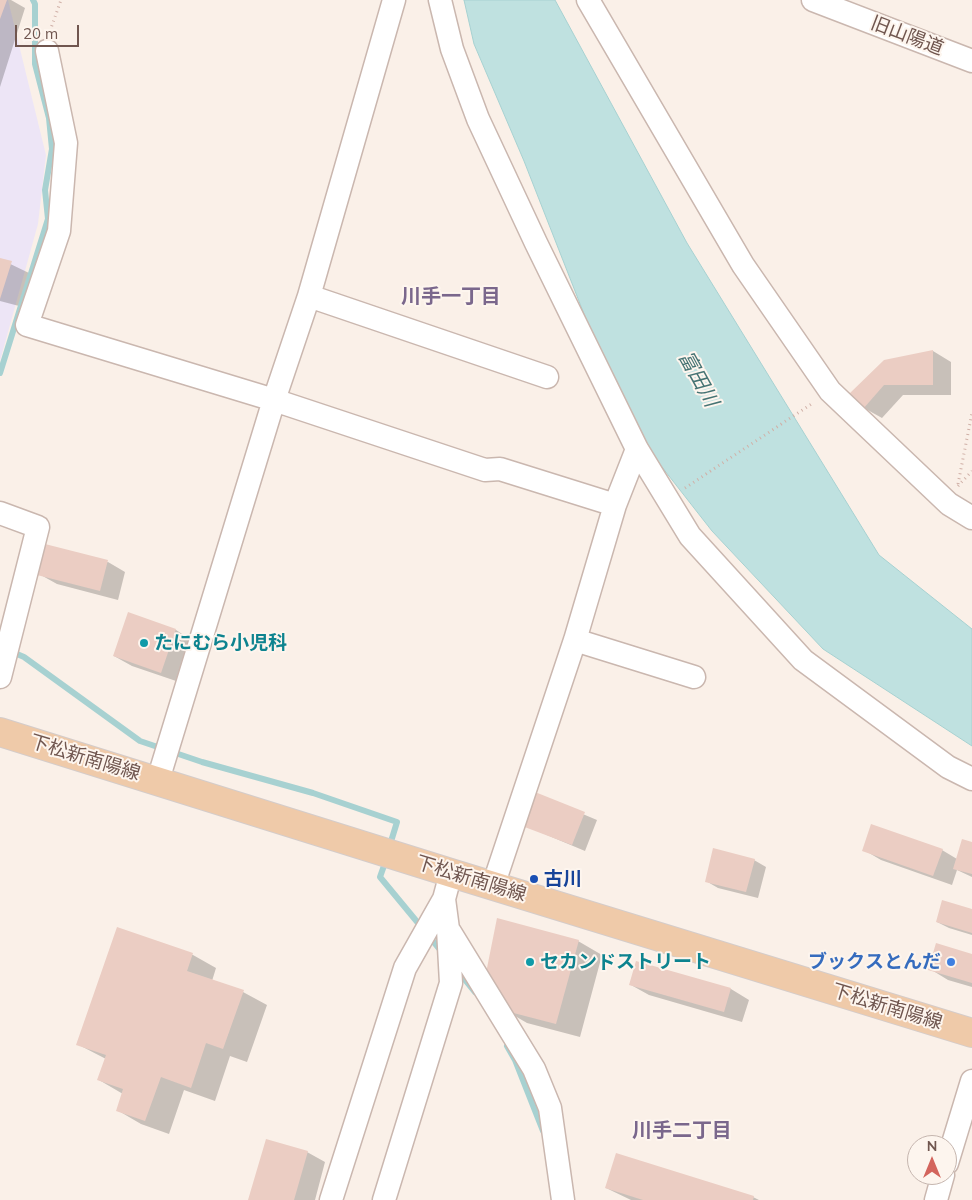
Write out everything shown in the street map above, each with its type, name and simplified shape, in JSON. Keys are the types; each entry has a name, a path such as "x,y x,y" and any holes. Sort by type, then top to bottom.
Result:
{"main road":[{"name":"下松新南陽線","path":"0,732 158,780 447,886 493,886 972,1033"}],"street":[{"path":"158,780 274,400 309,296 394,0"},
{"path":"440,0 452,49 478,119 637,450 690,536 803,660 948,767 972,779"},
{"path":"588,0 743,266 830,391 949,504 972,518"},
{"name":"旧山陽道","path":"813,0 972,62"},
{"path":"48,51 66,143 59,231 27,325 274,400 485,470 500,469 615,505"},
{"path":"309,296 547,377"},
{"path":"493,886 575,640 615,505 637,450"},
{"path":"0,513 38,527 0,677"},
{"path":"575,640 694,677"},
{"path":"384,1200 451,983 447,886"},
{"path":"331,1200 405,968 447,886"},
{"path":"448,929 534,1069 550,1108 570,1198"},
{"path":"955,1135 972,1080"},
{"path":"936,1200 940,1185"}],"path":[{"path":"48,51 48,36 61,0"},
{"path":"684,488 815,401"},
{"path":"972,413 958,486 972,471"}],"shaded area":[{"path":"0,0 8,0 46,155 38,224 0,361"}],"water":[{"name":"富田川","path":"464,0 555,0 687,243 879,555 972,629 972,746 823,649 712,531 626,421 524,161 474,44"}],"building":[{"path":"0,0 7,0 0,19"},
{"path":"0,258 12,261 0,299"},
{"path":"933,350 933,385 884,385 863,409 849,394 884,360"},
{"path":"45,544 108,560 100,591 37,575"},
{"name":"たにむら小児科","path":"128,612 176,629 161,673 113,656"},
{"path":"535,792 585,812 572,845 522,826"},
{"path":"871,824 943,849 933,876 862,851"},
{"path":"962,839 972,842 972,874 953,869"},
{"path":"713,848 755,859 746,892 705,882"},
{"path":"942,900 972,909 972,933 936,922"},
{"name":"セカンドストリート","path":"497,918 579,940 556,1024 502,1010 484,983"},
{"path":"117,927 193,953 187,971 244,990 223,1049 206,1043 191,1088 161,1077 145,1121 116,1111 123,1089 97,1080 106,1055 76,1045"},
{"name":"ブックスとんだ","path":"936,943 972,954 972,983 928,970"},
{"path":"636,961 731,988 724,1012 629,985"},
{"path":"266,1139 308,1151 294,1200 248,1200"},
{"path":"616,1153 754,1196 753,1200 643,1200 605,1188"}],"waterway":[{"path":"0,373 48,219 45,190 52,149 49,118 35,64 35,4 33,0"},
{"path":"10,651 24,657 140,741 202,762 313,793 397,822 389,848"},
{"path":"386,860 380,877 442,952"},
{"path":"458,971 475,992"},
{"path":"507,1046 515,1060 543,1131"}],"place":[{"name":"たにむら小児科","path":"144,643"},
{"name":"古川","path":"534,879"},
{"name":"セカンドストリート","path":"530,962"},
{"name":"ブックスとんだ","path":"951,962"}],"district":[{"name":"川手一丁目","path":"451,297"},
{"name":"川手二丁目","path":"682,1131"}]}
